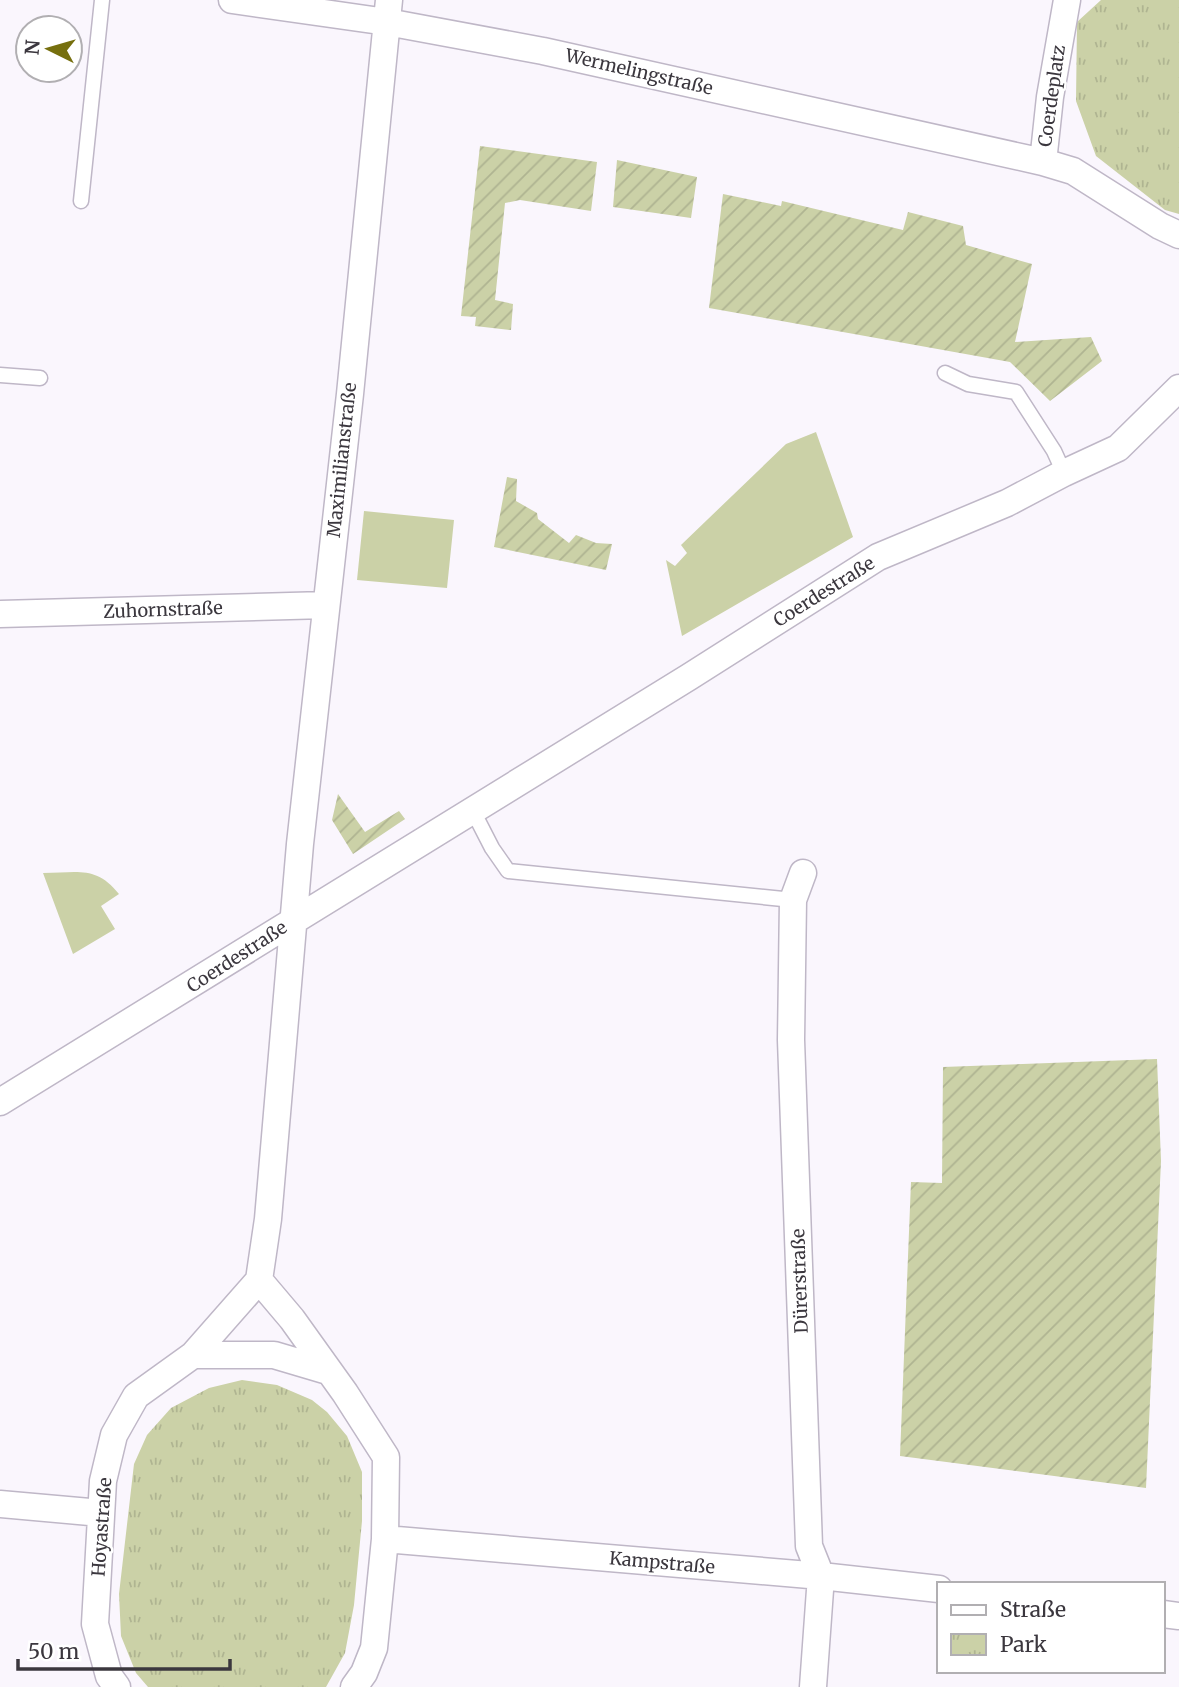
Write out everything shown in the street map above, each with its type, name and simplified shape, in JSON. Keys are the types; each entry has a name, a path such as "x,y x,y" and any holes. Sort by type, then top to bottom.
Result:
{"street":[{"name":"Wermelingstraße","path":"232,0 388,11 579,58 1043,162"},
{"name":"Coerdeplatz","path":"1067,0 1050,97 1043,162 1073,171 1160,226 1179,235"},
{"name":"Maximilianstraße","path":"293,920 388,11"},
{"name":"Coerdestraße","path":"0,1102 473,811 877,557 1007,503 1118,448 1179,388"},
{"name":"Zuhornstraße","path":"0,614 326,606"},
{"name":"Dürerstraße","path":"803,873 793,900 791,1040 809,1546 821,1576 813,1687"},
{"path":"293,920 268,1219 259,1280 292,1319 361,1415 386,1457 385,1539 374,1648 364,1673 354,1687"},
{"name":"Hoyastraße","path":"117,1687 109,1676 95,1624 103,1481 114,1435 136,1396 194,1355 259,1280"},
{"path":"194,1355 274,1355 328,1371"},
{"path":"0,1504 101,1513"},
{"name":"Kampstraße","path":"385,1539 821,1576 937,1589"}],"lane":[{"path":"81,201 102,0"},
{"path":"945,373 968,384 1016,392 1054,451 1064,473"},
{"path":"0,375 40,378"},
{"path":"473,811 492,848 508,871 793,900"}],"green space":[{"path":"1101,0 1179,0 1179,214 1165,210 1096,156 1076,101 1077,22"},
{"path":"480,146 597,162 591,211 520,200 505,203 495,300 513,304 511,330 475,326 476,317 461,316"},
{"path":"617,160 697,177 691,218 613,207"},
{"path":"723,194 781,206 782,201 903,230 908,212 963,226 966,245 1032,264 1015,342 1091,337 1102,361 1050,401 1010,362 709,308"},
{"path":"816,432 853,537 682,636 666,560 675,566 687,553 681,545 786,444"},
{"path":"507,477 517,479 516,501 537,513 538,519 569,543 576,535 596,543 612,544 606,570 494,547"},
{"path":"364,511 454,520 447,588 357,580"},
{"path":"338,794 365,832 399,811 405,819 353,854 332,820"},
{"path":"43,873 85,873 102,878 111,885 119,894 101,906 115,929 73,954"},
{"path":"1157,1059 1161,1161 1146,1488 900,1456 911,1182 942,1183 943,1067"},
{"path":"242,1380 277,1385 312,1400 327,1412 347,1436 362,1472 362,1521 354,1605 345,1653 326,1687 148,1687 136,1673 121,1636 119,1594 134,1464 147,1435 171,1408 209,1388"}]}
